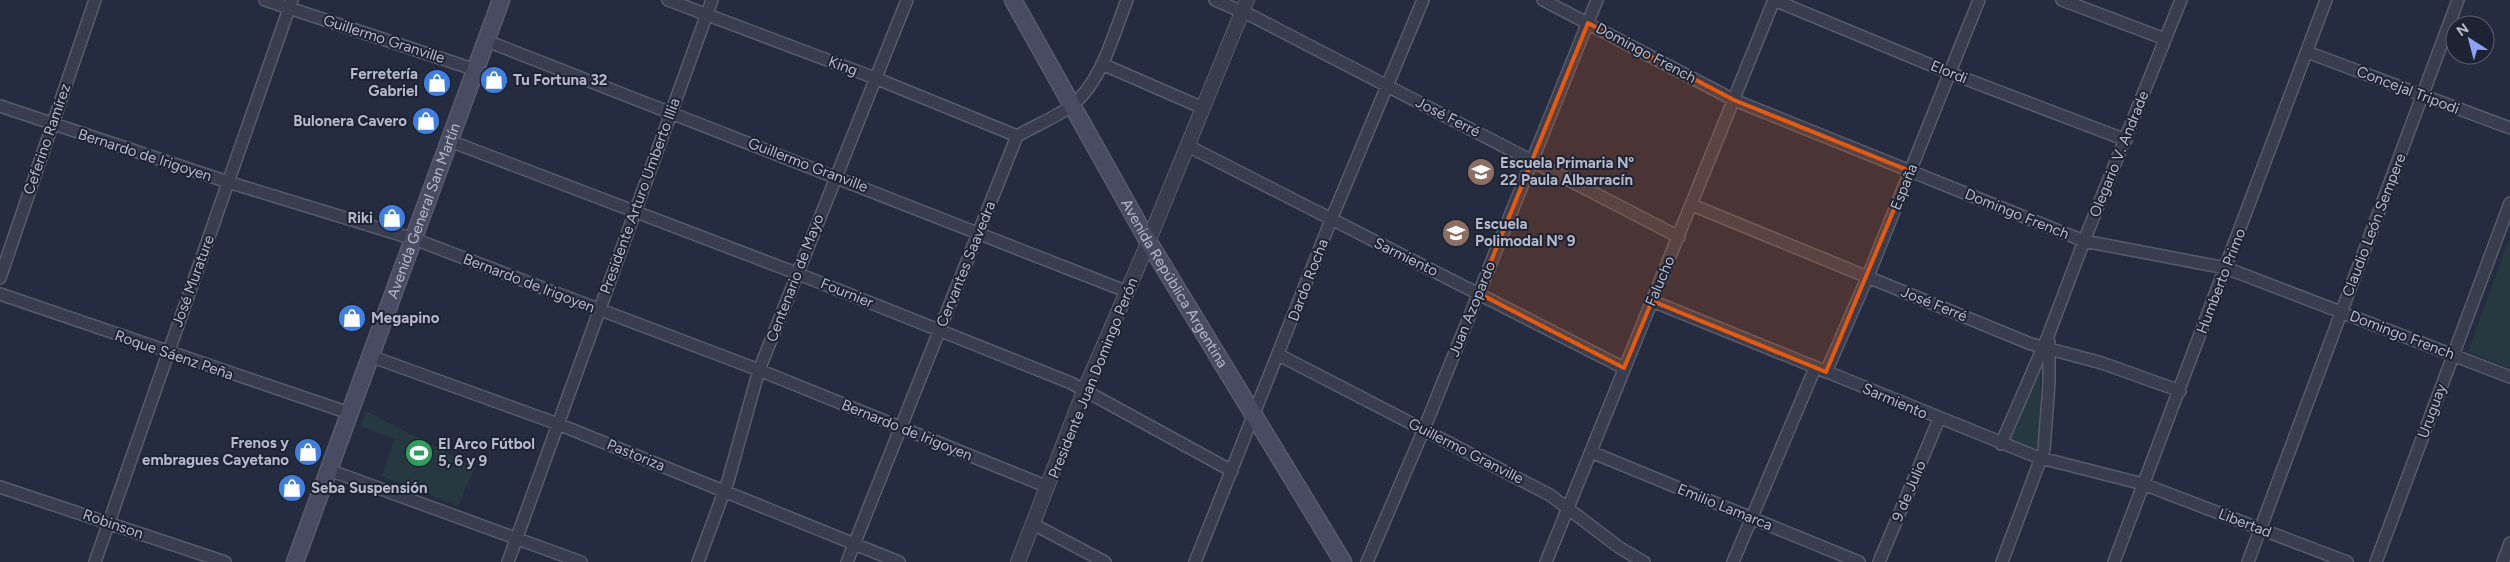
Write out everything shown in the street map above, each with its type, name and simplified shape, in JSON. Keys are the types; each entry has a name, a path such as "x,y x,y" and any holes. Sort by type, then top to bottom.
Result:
{"main road":[{"name":"Avenida General San Martín","path":"295,562 501,0"},
{"name":"Avenida República Argentina","path":"1013,0 1148,241 1343,562"}],"street":[{"name":"Ceferino Ramírez","path":"0,278 95,0"},
{"name":"Guillermo Granville","path":"264,0 291,4 476,70"},
{"name":"King","path":"668,0 874,78 1016,136"},
{"name":"Presidente Arturo Umberto Illia","path":"508,562 598,309 712,0"},
{"name":"Centenario de Mayo","path":"698,562 724,491 759,370 906,0"},
{"path":"1016,136 1071,106 1086,90 1102,64 1126,0"},
{"name":"José Ferré","path":"1215,0 1245,6 1388,86 1679,237"},
{"name":"Dardo Rocha","path":"1195,562 1254,418 1331,220 1423,0"},
{"name":"Domingo French","path":"1543,0 1734,100 2084,241 2226,268 2510,377"},
{"name":"Juan Azopardo","path":"1367,562 1424,429 1597,0"},
{"name":"Elordi","path":"1774,0 1950,73 2126,140"},
{"name":"Falucho","path":"1546,562 1774,0"},
{"name":"España","path":"1733,562 1751,518 1820,370 1868,276 1979,0"},
{"path":"2062,0 2165,39"},
{"name":"Olegario V. Andrade","path":"2002,562 2042,458 2049,383 2046,348 2048,336 2181,0"},
{"name":"Humberto Primo","path":"2114,562 2326,0"},
{"name":"Claudio León Sempere","path":"2248,562 2458,0"},
{"name":"José Murature","path":"95,562 291,4"},
{"name":"Presidente Juan Domingo Perón","path":"1018,562 1084,391 1128,292 1245,6"},
{"name":"Guillermo Granville","path":"486,41 1128,292"},
{"name":"Concejal Tripodi","path":"2307,52 2510,128"},
{"path":"1102,64 1203,108"},
{"name":"Bernardo de Irigoyen","path":"0,106 228,182 414,239 759,370 1048,487"},
{"name":"Cervantes Saavedra","path":"847,562 1016,136"},
{"name":"Fournier","path":"450,141 796,273 1071,383 1232,471"},
{"name":"Sarmiento","path":"1188,146 1624,368"},
{"name":"Uruguay","path":"2376,562 2510,203"},
{"name":"José Ferré","path":"1692,205 2046,348 2102,363 2180,391"},
{"name":"Roque Sáenz Peña","path":"0,294 167,353 349,413"},
{"name":"Sarmiento","path":"1652,301 2001,444 2042,458 2143,484"},
{"name":"Olegario V. Andrade","path":"2001,444 2046,348"},
{"name":"Guillermo Granville","path":"1279,355 1550,495 1620,548 1644,562"},
{"name":"Pastoriza","path":"370,356 558,424 899,562"},
{"name":"9 de Julio","path":"1878,562 1939,419"},
{"name":"Emilio Lamarca","path":"1591,452 1859,562"},
{"path":"328,470 581,562"},
{"name":"Libertad","path":"2143,484 2346,562"},
{"name":"Robinson","path":"0,487 226,562"},
{"path":"1033,524 1105,562"},
{"path":"2503,562 2510,543"}],"highlighted area":[{"path":"1588,23 1734,100 1910,171 1826,372 1652,301 1624,368 1478,293"}],"shaded area":[{"path":"2510,236 2510,368 2468,352"},
{"path":"2040,365 2040,449 2035,453 2007,442"},
{"name":"El Arco Fútbol 5, 6 y 9","path":"366,411 475,467 458,506 382,476 395,439 360,426"}],"place":[{"name":"Tu Fortuna 32","path":"494,80"},
{"name":"Ferretería Gabriel","path":"437,83"},
{"name":"Bulonera Cavero","path":"426,121"},
{"name":"Escuela Primaria Nº 22 Paula Albarracín","path":"1481,172"},
{"name":"Riki","path":"392,218"},
{"name":"Escuela Polimodal Nº 9","path":"1456,233"},
{"name":"Megapino","path":"352,318"},
{"name":"Frenos y embragues Cayetano","path":"308,452"},
{"name":"El Arco Fútbol 5, 6 y 9","path":"419,453"},
{"name":"Seba Suspensión","path":"292,488"}]}
